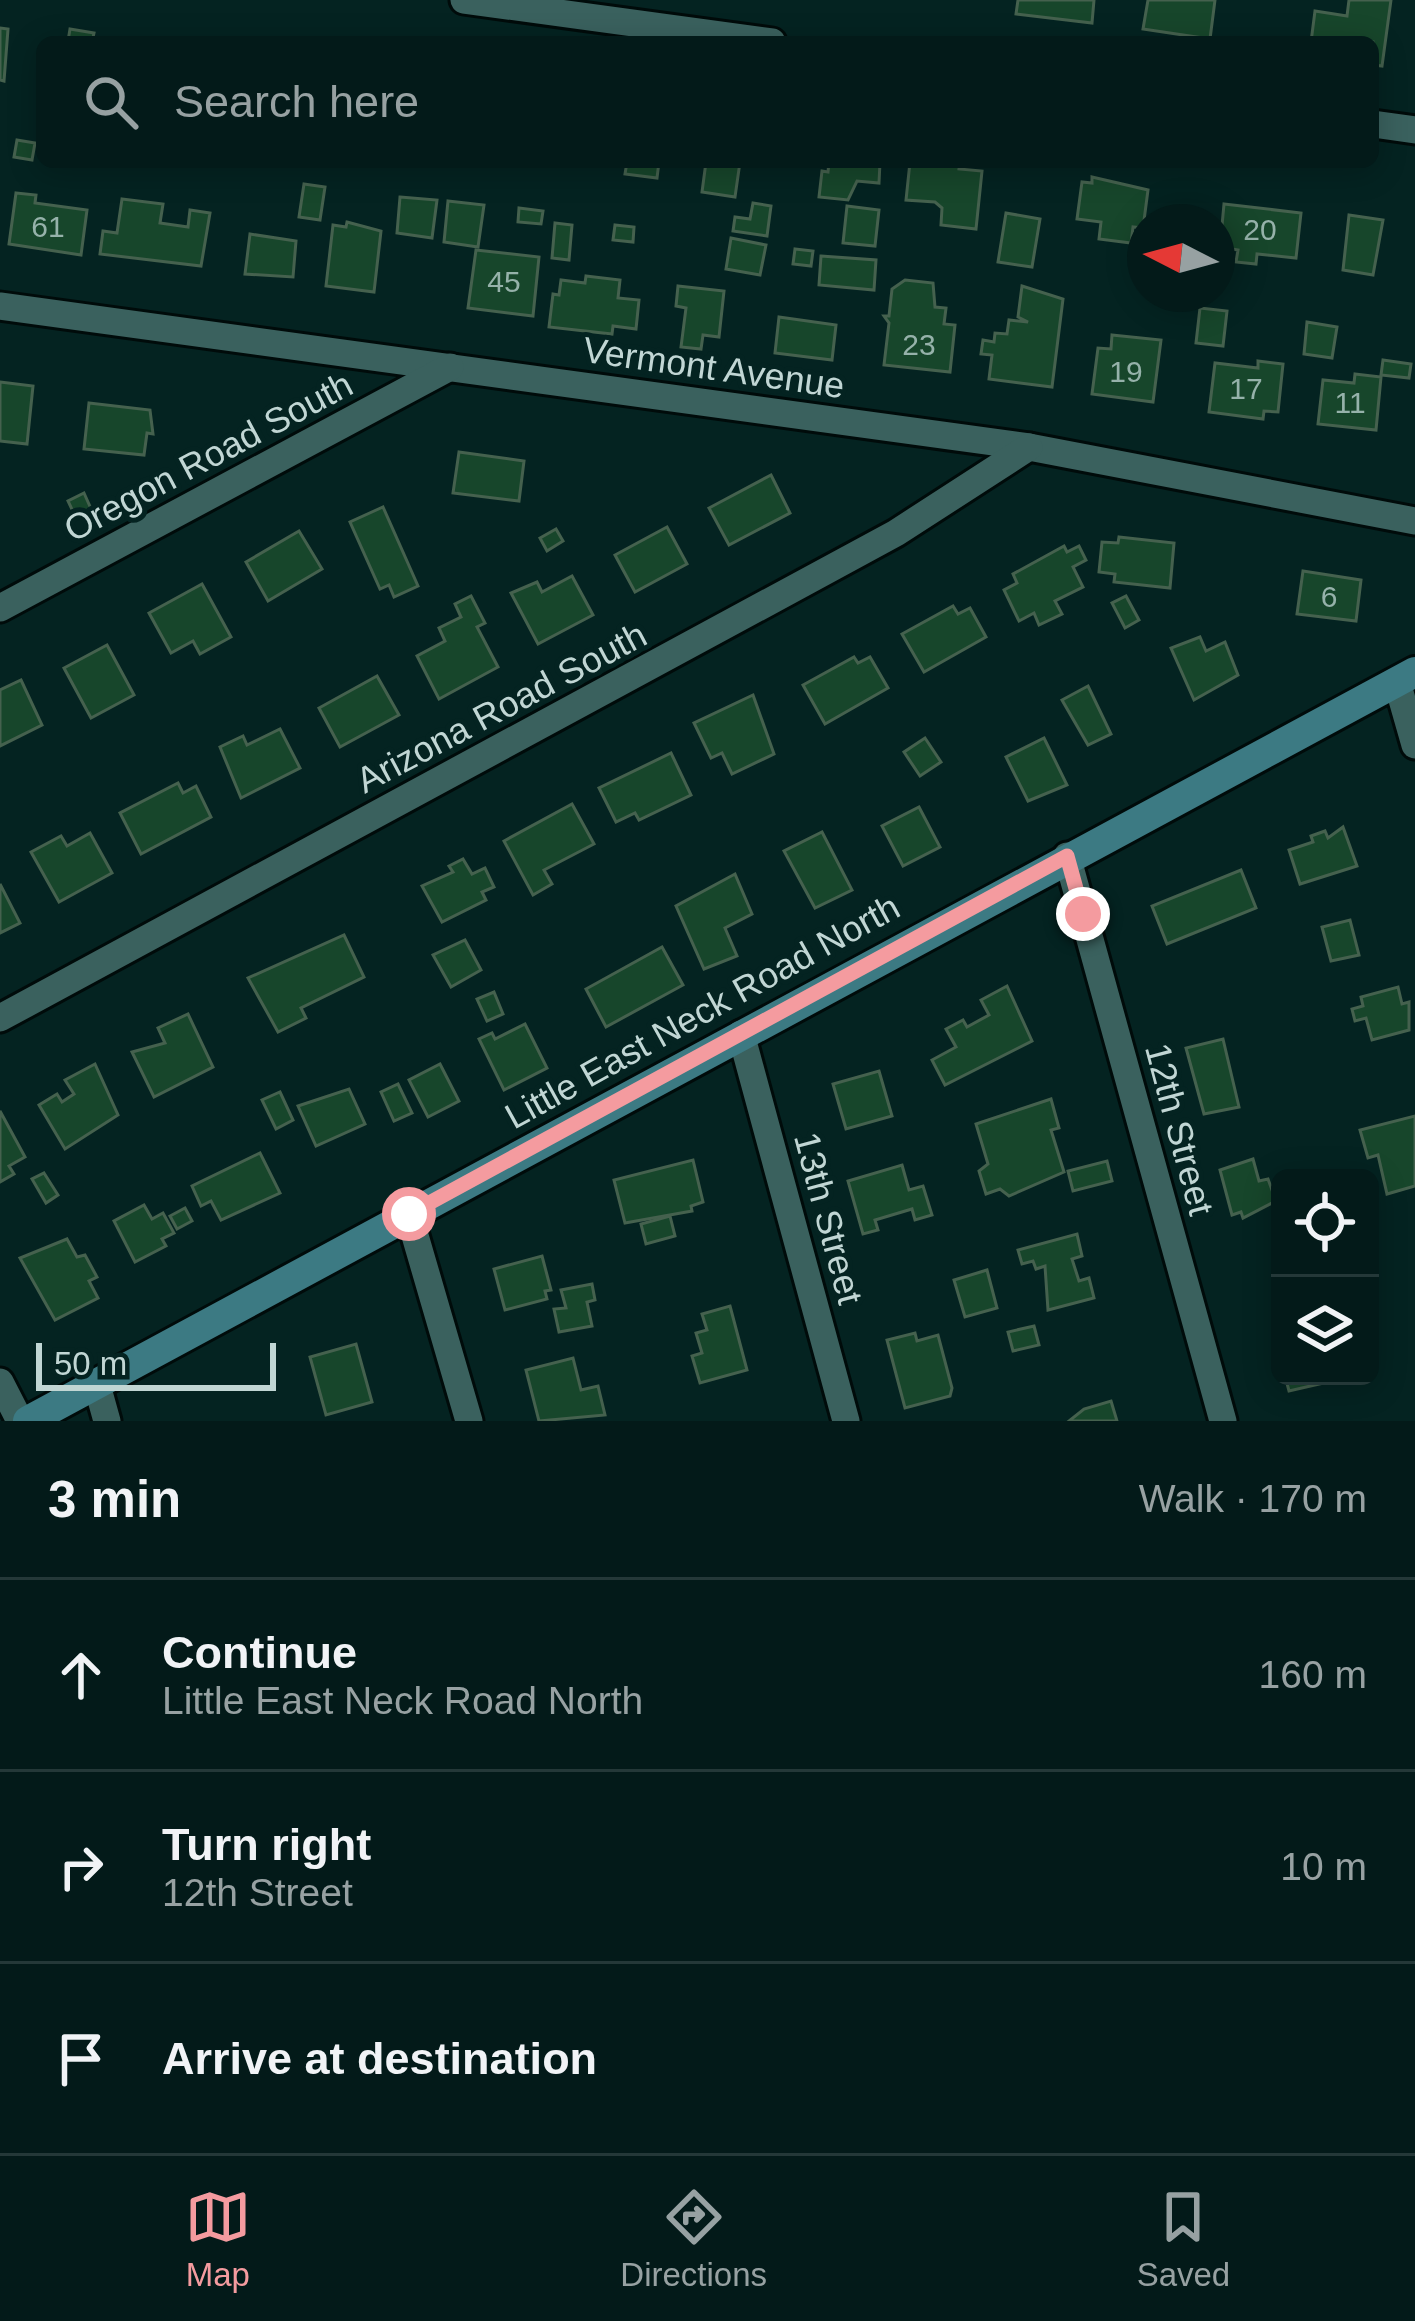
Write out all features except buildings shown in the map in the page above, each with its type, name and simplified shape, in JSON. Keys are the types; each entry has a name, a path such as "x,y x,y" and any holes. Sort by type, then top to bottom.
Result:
{"main road":[{"name":"Little East Neck Road North","path":"24,1421 1406,677"}],"street":[{"path":"464,0 728,36"},
{"path":"1379,125 1415,130"},
{"name":"Vermont Avenue","path":"0,306 1029,447 1415,521"},
{"name":"Oregon Road South","path":"0,608 450,367"},
{"name":"Arizona Road South","path":"0,1018 896,533 1029,447"},
{"path":"1406,677 1415,745"},
{"name":"12th Street","path":"1067,856 1223,1421"},
{"name":"13th Street","path":"741,1034 846,1421"},
{"path":"409,1214 469,1421"},
{"path":"0,1382 24,1421"},
{"path":"97,1385 107,1421"}],"route":[{"path":"409,1214 1067,856 1083,914"}]}
